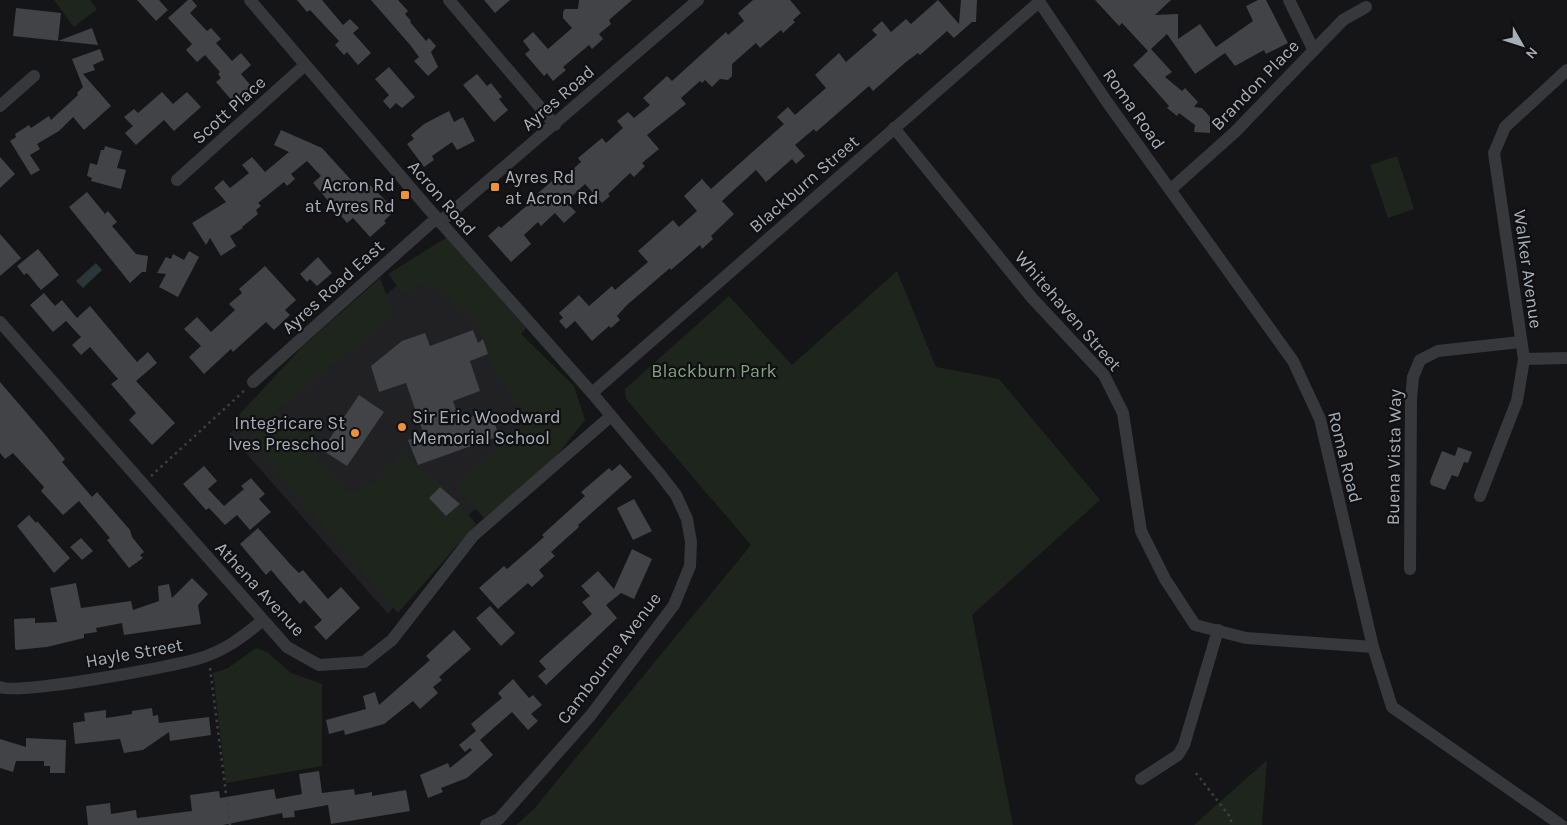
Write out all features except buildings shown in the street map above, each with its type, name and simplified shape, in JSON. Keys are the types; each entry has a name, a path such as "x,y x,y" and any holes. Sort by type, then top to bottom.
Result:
{"street":[{"name":"Acron Road","path":"250,0 438,220 611,416"},
{"path":"449,0 555,124"},
{"name":"Ayres Road","path":"438,220 446,217 698,0"},
{"path":"1289,0 1313,49"},
{"name":"Blackburn Street","path":"592,393 1038,1"},
{"name":"Roma Road","path":"1038,1 1170,190 1293,361 1320,419 1373,647 1392,707 1561,825"},
{"name":"Brandon Place","path":"1170,190 1235,132 1343,20 1366,7"},
{"name":"Scott Place","path":"177,180 305,65"},
{"name":"Walker Avenue","path":"1480,496 1517,401 1524,359 1520,342 1494,153 1505,126 1567,70"},
{"path":"0,106 34,76"},
{"name":"Whitehaven Street","path":"894,128 1032,298 1104,375 1123,413 1141,531 1165,579 1195,625 1246,638 1373,647"},
{"name":"Ayres Road East","path":"253,382 430,224 438,220"},
{"name":"Athena Avenue","path":"0,322 287,647 319,665 364,662 392,640 474,536 611,416"},
{"name":"Buena Vista Way","path":"1410,569 1411,399 1413,377 1420,360 1438,351 1520,342"},
{"path":"1524,359 1567,358"},
{"name":"Cambourne Avenue","path":"486,825 499,820 591,714 674,605 690,566 691,542 687,519 676,495 611,416"},
{"name":"Hayle Street","path":"0,687 61,684 197,659 235,644 263,620"},
{"path":"1141,779 1178,755 1184,745 1218,630"}],"path":[{"path":"143,484 253,382"},
{"path":"208,655 230,825"},
{"path":"1196,773 1231,818 1231,825"}],"shaded area":[{"name":"Sir Eric Woodward Memorial School","path":"430,256 576,421 464,519 388,614 229,434"},
{"path":"96,263 102,270 83,288 76,281"}],"green space":[{"path":"54,0 90,0 97,9 74,27"},
{"path":"1397,156 1414,209 1388,218 1370,165"},
{"path":"449,236 526,328 521,334 574,386 585,420 551,463 484,518 456,488 527,422 488,359 480,326 429,281 403,294 388,274"},
{"name":"Blackburn Park","path":"897,271 936,367 999,379 1100,500 972,615 1013,825 516,825 533,810 751,545 626,399 625,389 729,296 792,365"},
{"path":"380,278 394,314 250,433 237,417 302,347"},
{"path":"279,412 303,432 314,428 317,439 317,461 349,494 381,478 401,452 426,475 441,483 476,524 398,613 249,438"},
{"path":"256,648 267,652 291,673 322,684 322,766 226,783 213,673 228,668"},
{"path":"1267,760 1262,825 1194,825"}],"place":[{"name":"Ayres Rd at Acron Rd","path":"495,187"},
{"name":"Acron Rd at Ayres Rd","path":"405,195"},
{"name":"Sir Eric Woodward Memorial School","path":"402,427"},
{"name":"Integricare St Ives Preschool","path":"355,433"}]}
